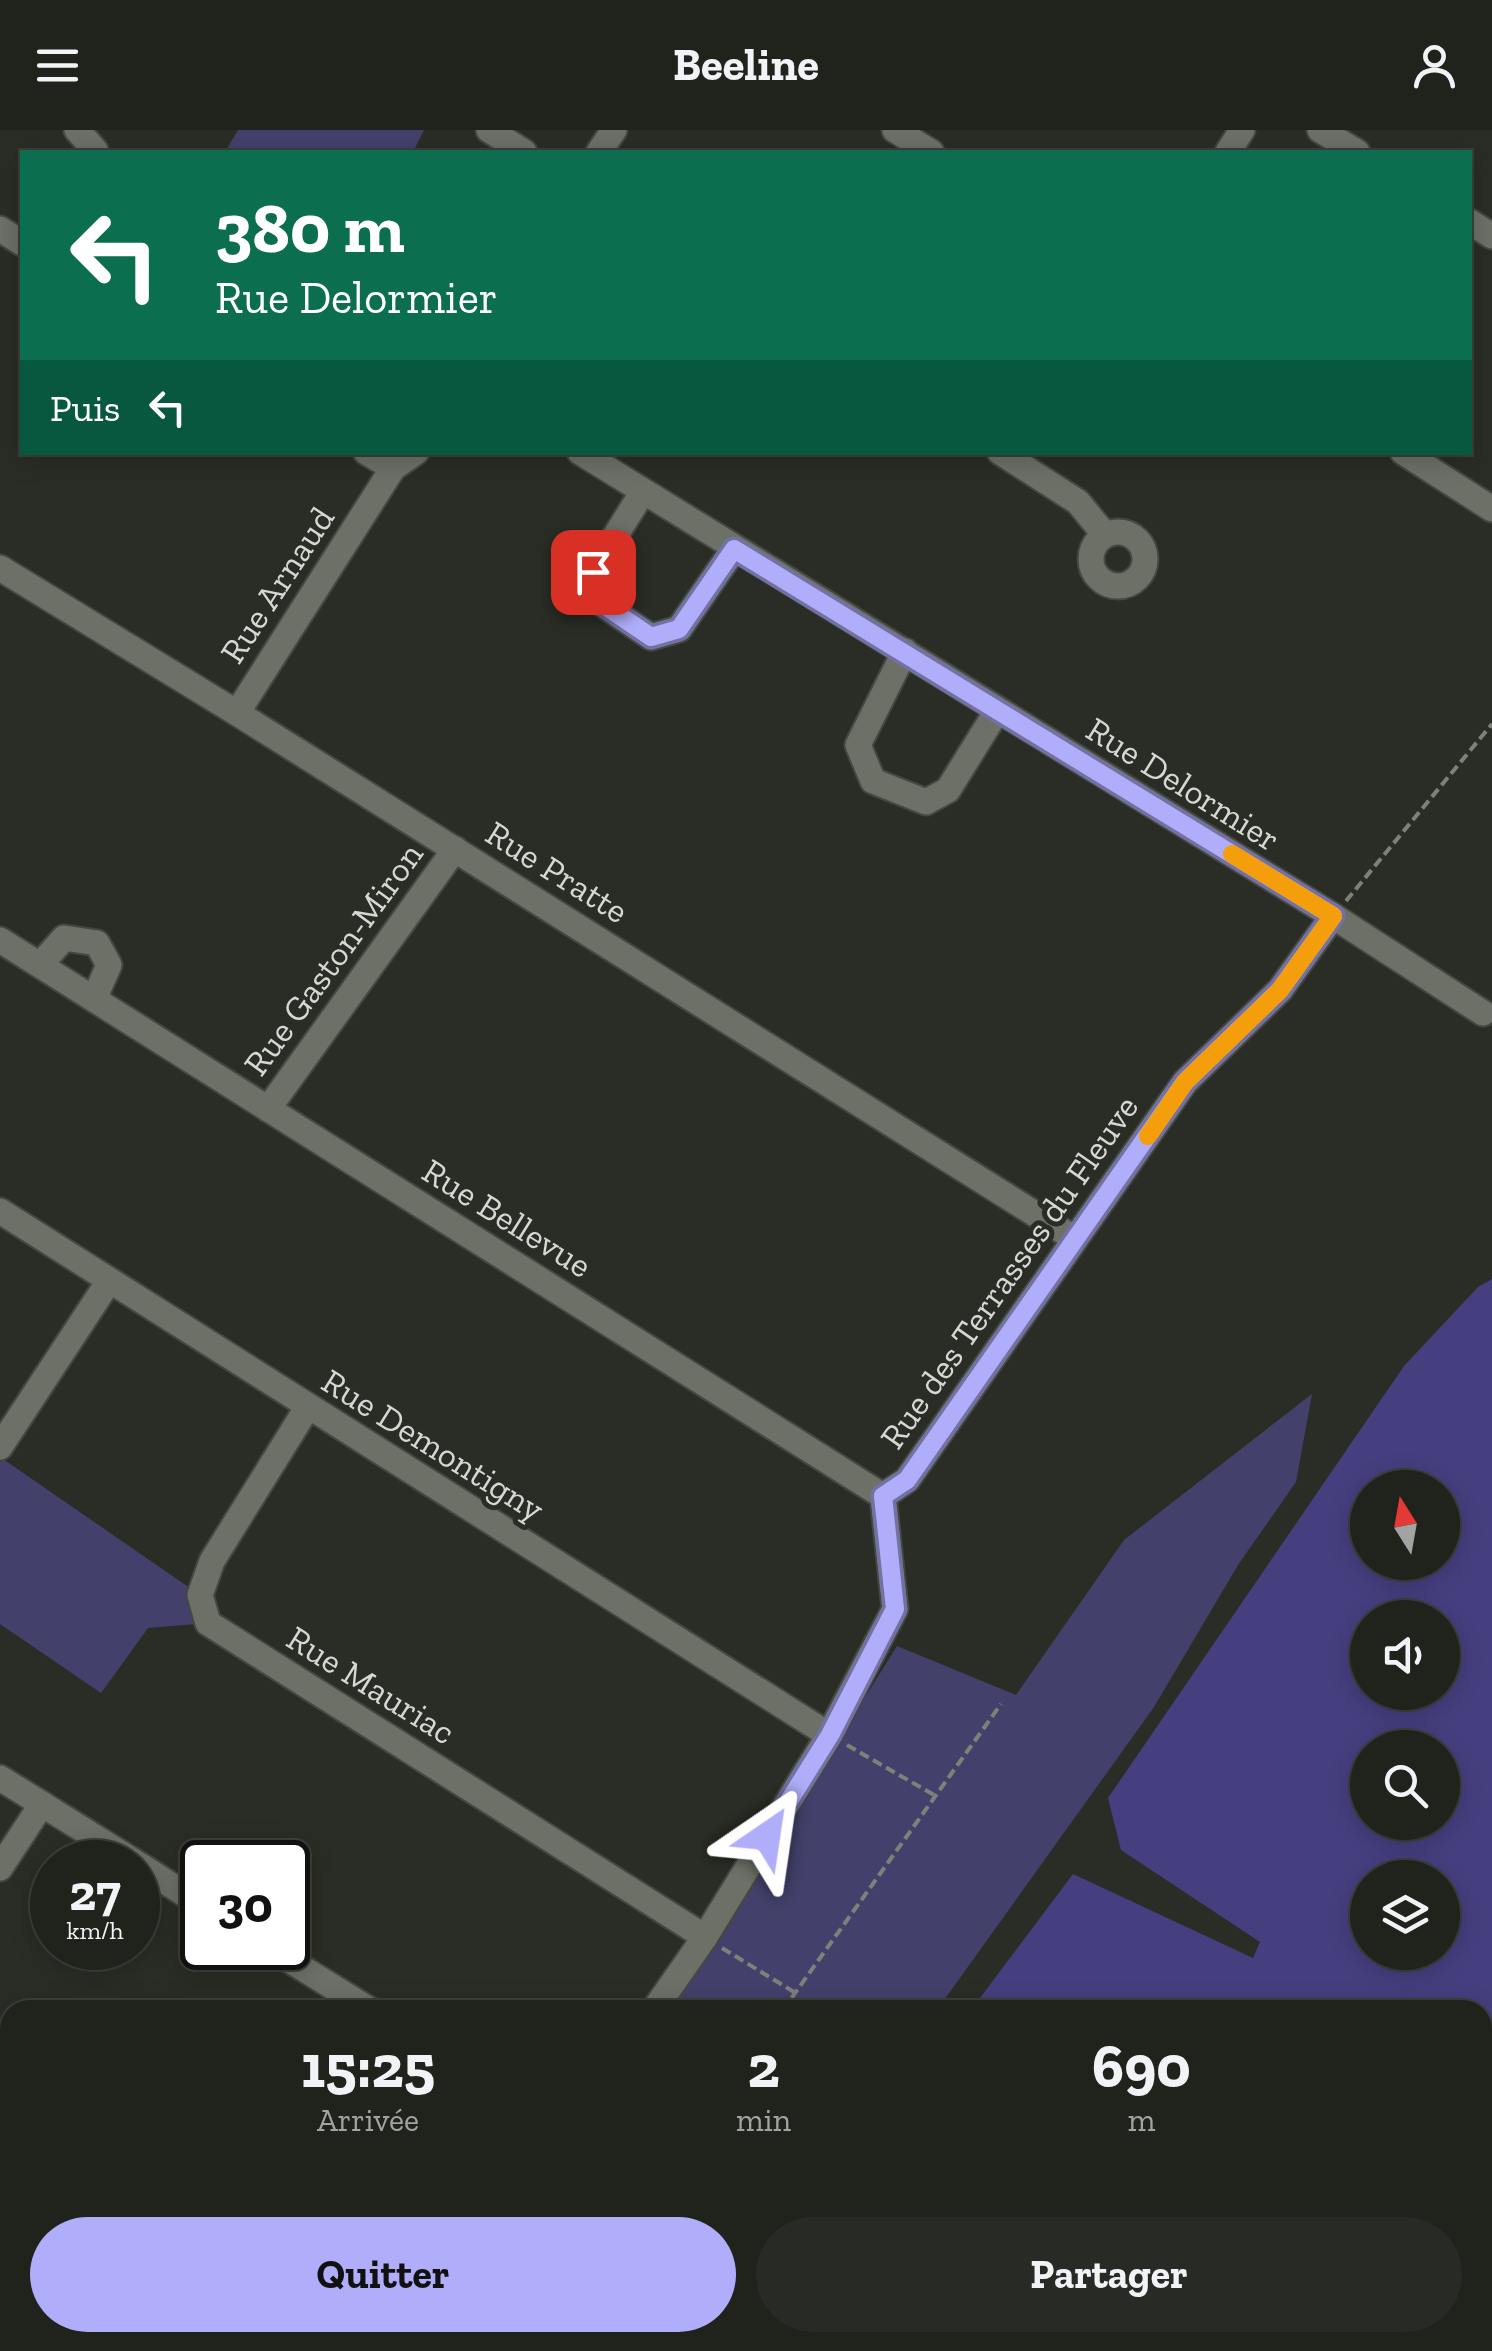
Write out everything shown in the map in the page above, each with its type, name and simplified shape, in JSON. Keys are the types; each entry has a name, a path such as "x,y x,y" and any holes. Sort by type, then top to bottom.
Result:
{"street":[{"path":"76,130 92,150"},
{"path":"489,130 521,150"},
{"path":"895,130 929,150"},
{"path":"1320,130 1354,150"},
{"path":"371,455 393,468"},
{"name":"Rue Arnaud","path":"237,713 393,468 412,455"},
{"name":"Rue Delormier","path":"585,455 1333,916 1483,1013"},
{"path":"1408,455 1492,509"},
{"path":"1031,461 1078,502 1105,535"},
{"path":"642,493 593,572 601,603 651,637 679,629 734,549"},
{"name":"Rue Pratte","path":"0,568 1075,1240"},
{"path":"905,652 858,745 872,781 926,802 948,790 998,710"},
{"name":"Rue Gaston-Miron","path":"268,1109 454,849"},
{"name":"Rue des Terrasses du Fleuve","path":"661,2000 705,1937 830,1735 895,1609 883,1496 907,1480 1185,1082 1280,990 1333,916"},
{"path":"40,965 64,938 97,943 110,965 94,999"},
{"name":"Rue Bellevue","path":"0,940 883,1496"},
{"name":"Rue Demontigny","path":"0,1211 830,1735"},
{"path":"0,1448 109,1281"},
{"name":"Rue Mauriac","path":"308,1408 212,1560 200,1595 208,1623 705,1937"},
{"path":"0,1778 99,1840"},
{"path":"0,1868 42,1804"},
{"path":"305,1970 354,2000"}],"path":[{"path":"1333,916 1492,724"},
{"path":"790,2000 1001,1704"},
{"path":"830,1735 936,1796"},
{"path":"705,1937 795,1993"}],"shaded area":[{"path":"238,130 424,130 414,150 226,150"},
{"path":"1492,1279 1492,2000 978,2000 1073,1874 1253,1958 1260,1942 1121,1850 1108,1798 1404,1366 1478,1287"},
{"path":"1312,1394 1296,1482 1238,1565 1154,1707 944,2000 676,2000 897,1646 1016,1695 1124,1540"},
{"path":"0,1457 200,1595 208,1623 148,1628 101,1693 0,1624"}],"slow traffic":[{"path":"1148,1136 1185,1082 1280,990 1333,916 1232,854"}],"route":[{"path":"593,572 601,603 651,637 679,629 734,549 1333,916 1280,990 1185,1082 907,1480 883,1496 895,1609 830,1735 767,1836"}]}
